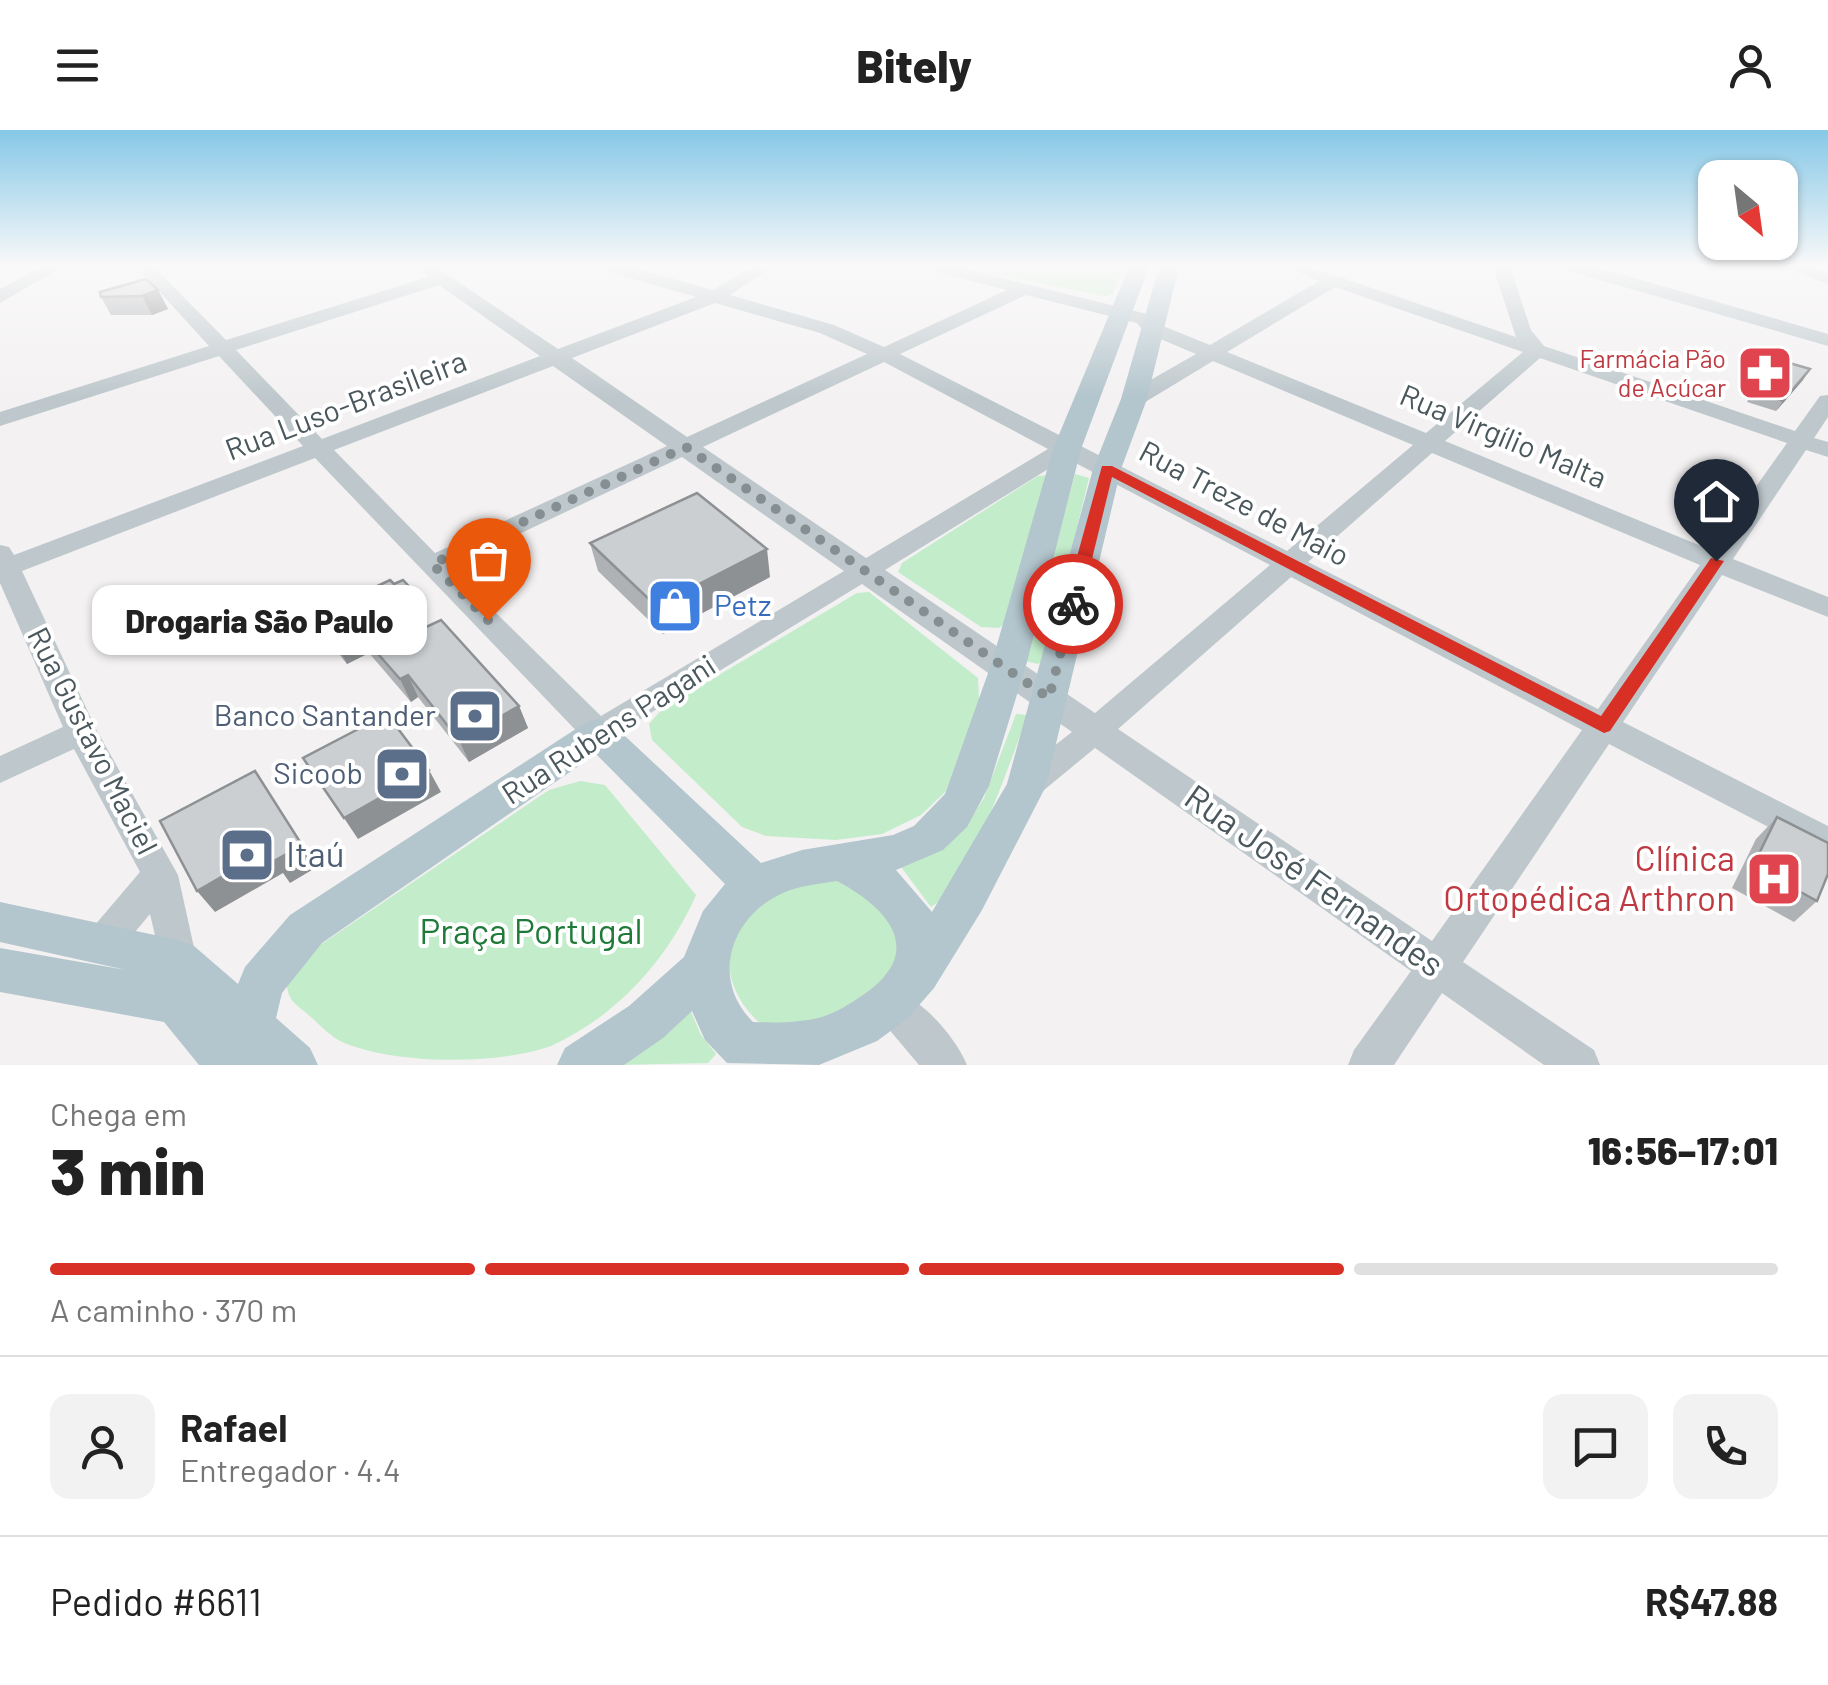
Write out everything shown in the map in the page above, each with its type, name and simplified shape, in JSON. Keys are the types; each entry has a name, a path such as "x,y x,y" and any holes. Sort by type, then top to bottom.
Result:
{"main road":[{"path":"1128,311 1067,447 1008,670 969,786 954,815 929,839 901,852 846,866 802,866 754,884 730,907 712,936 705,968 709,998 722,1025 769,1062 810,1064 846,1056 877,1038 910,993 1026,786 1107,469 1134,399 1126,318 1132,311"},
{"path":"598,733 754,884"},
{"name":"Rua Rubens Pagani","path":"241,1046 261,982 306,929 598,733"},
{"path":"846,866 886,887 907,910 918,940 910,993"},
{"path":"0,922 102,944 177,982"},
{"path":"582,1065 646,1022 705,968"},
{"path":"5,978 177,982"},
{"name":"Rua Gustavo Maciel","path":"177,982 241,1046"},
{"path":"241,1046 293,1065"}],"street":[{"path":"193,311 320,448 598,733"},
{"path":"0,420 226,348 328,311"},
{"path":"489,311 1008,670"},
{"name":"Rua Luso-Brasileira","path":"2,563 320,448 678,311"},
{"name":"Rua Treze de Maio","path":"765,311 827,329 886,355 1828,843"},
{"path":"432,564 979,311"},
{"name":"Rua Virgílio Malta","path":"1101,311 1214,352 1828,608"},
{"path":"1134,399 1283,311"},
{"path":"1423,311 1814,445"},
{"path":"1516,311 1522,331 1537,350"},
{"path":"1728,311 1828,340"},
{"path":"1026,786 1537,350"},
{"path":"1369,1065 1716,561 1814,445 1828,401"},
{"name":"Rua Rubens Pagani","path":"598,733 1067,447"},
{"name":"Rua Gustavo Maciel","path":"2,563 81,732 160,875 177,982"},
{"name":"Rua José Fernandes","path":"1008,670 1579,1065"},
{"path":"0,770 81,732"},
{"name":"Rua Gustavo Maciel","path":"102,944 160,875"},
{"path":"910,993 946,1065"}],"green space":[{"path":"1075,474 1089,478 1045,660 1038,664 1025,661"},
{"path":"1050,475 1006,622 999,628 981,627 898,572 902,563 1038,476"},
{"path":"869,592 978,678 979,701 946,791 921,815 882,834 836,840 766,836 742,827 652,740 649,724 663,708 857,593"},
{"path":"1016,714 1028,715 987,820 960,874 946,895 931,907 901,867 961,833 984,798"},
{"name":"Praça Portugal","path":"580,781 605,785 696,895 655,963 598,1019 551,1046 529,1052 446,1060 390,1055 342,1042 292,1000 285,975 292,964 549,790"},
{"name":"Praça Portugal","path":"841,880 884,905 901,952 865,1019 762,1025 734,988 730,948 737,929 765,896 787,884"},
{"name":"Praça Portugal","path":"688,1005 701,1035 716,1054 708,1063 619,1065"}],"building":[{"path":"1786,362 1810,369 1783,401 1754,391"},
{"path":"697,493 767,549 656,606 590,543"},
{"path":"390,580 394,584 403,580 416,594 397,603 422,629 441,620 519,706 459,740 408,675 400,679 358,631 335,642 314,616"},
{"path":"387,714 429,770 344,818 303,758"},
{"name":"Itaú","path":"255,771 302,845 274,861 268,850 197,891 160,821"},
{"path":"1777,817 1828,843 1828,874 1817,901 1753,866"}],"way so far":[{"path":"488,620 432,564 686,447 1049,698 1073,604"}],"place":[{"name":"Farmácia Pão de Acúcar","path":"1765,373"},
{"name":"Petz","path":"675,606"},
{"name":"Drogaria São Paulo","path":"488,620"},
{"name":"Banco Santander","path":"475,716"},
{"name":"Sicoob","path":"402,774"},
{"name":"Itaú","path":"247,855"},
{"name":"Clínica Ortopédica Arthron","path":"1774,879"}],"route":[{"path":"1073,604 1107,469 1604,726 1716,561"}]}
